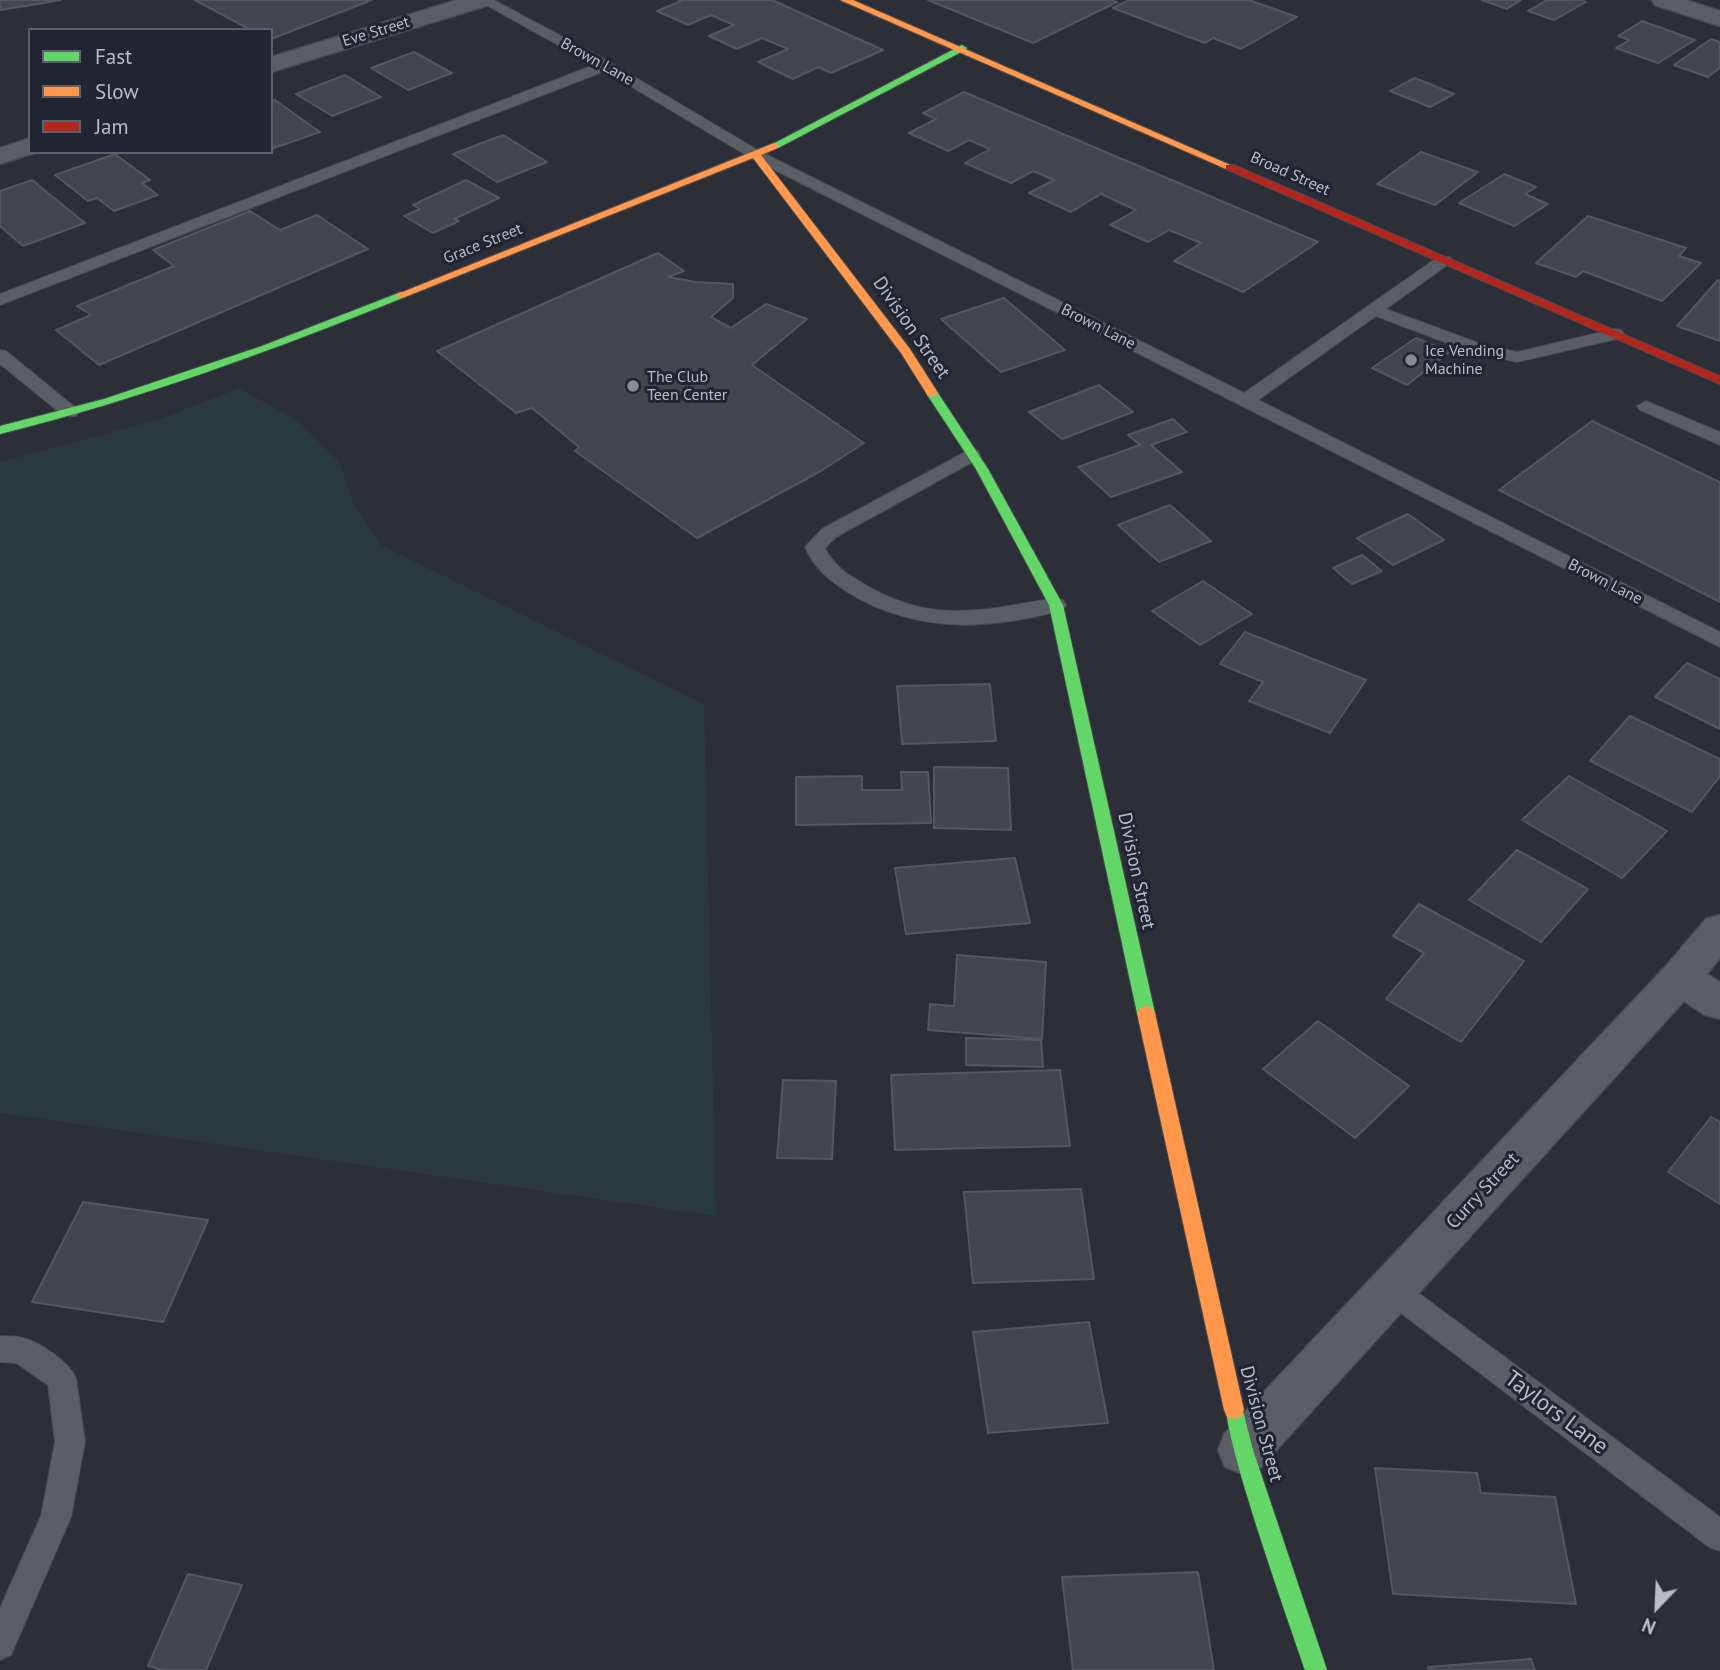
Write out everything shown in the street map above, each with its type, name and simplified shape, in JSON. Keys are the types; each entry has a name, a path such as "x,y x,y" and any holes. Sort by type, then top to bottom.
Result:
{"street":[{"name":"Eve Street","path":"273,64 483,0"},
{"name":"Broad Street","path":"845,0 961,48 1720,380"},
{"path":"1663,0 1720,19"},
{"name":"Grace Street","path":"0,430 70,412 266,349 756,155 961,48"},
{"path":"0,156 28,147"},
{"name":"Division Street","path":"756,155 906,352 982,469 1056,606 1242,1450 1315,1670"},
{"name":"Curry Street","path":"1242,1450 1680,978 1720,930"},
{"path":"1680,978 1720,1003"}],"lane":[{"name":"Brown Lane","path":"483,0 606,66 756,155 1720,640"},
{"path":"0,300 606,66"},
{"path":"1245,401 1444,260"},
{"path":"1374,310 1466,345 1517,357 1615,334"},
{"path":"0,355 70,412"},
{"path":"1646,406 1720,439"},
{"path":"971,455 829,533 815,547 822,564 873,600 905,613 941,620 1056,606"},
{"name":"Taylors Lane","path":"1391,1289 1720,1536"},
{"path":"0,1349 21,1350 62,1378 70,1442 57,1517 0,1644"}],"shaded area":[{"path":"239,388 298,421 339,462 354,505 381,545 704,704 716,1216 0,1113 0,462 160,419"}],"building":[{"path":"0,0 61,0 1,10"},
{"path":"195,0 372,0 273,38 273,28 247,28"},
{"path":"678,0 772,0 883,50 831,73 818,67 793,79 758,62 788,49 762,38 737,49 709,36 734,25 711,15 688,25 657,11 681,1"},
{"path":"928,0 1111,0 1117,2 1033,43"},
{"path":"1129,0 1249,0 1297,17 1241,49 1213,38 1205,43 1113,8"},
{"path":"1482,0 1521,0 1507,9"},
{"path":"1547,0 1586,2 1554,20 1528,11"},
{"path":"1642,21 1695,40 1658,63 1616,48 1629,40 1618,36"},
{"path":"1711,39 1720,42 1720,68 1708,77 1674,65"},
{"path":"414,52 452,73 408,90 371,68"},
{"path":"345,75 381,97 332,116 296,94"},
{"path":"1415,78 1454,94 1430,107 1390,91"},
{"path":"964,92 1318,242 1243,292 1174,261 1201,243 1169,230 1148,242 1110,225 1136,210 1101,194 1071,212 1029,193 1054,180 1033,171 1011,183 965,163 990,149 969,140 948,151 909,133 936,119 923,113"},
{"path":"275,100 320,132 273,148"},
{"path":"503,135 547,162 497,182 453,154"},
{"path":"1421,152 1478,172 1435,205 1377,184"},
{"path":"115,154 150,180 142,183 158,195 114,211 97,198 88,201 55,175"},
{"path":"1504,174 1536,187 1525,194 1548,204 1514,226 1459,203"},
{"path":"32,180 85,223 23,246 0,226 0,191"},
{"path":"466,180 499,198 454,219 459,221 433,233 404,216 420,209 413,205"},
{"path":"250,211 280,230 317,215 368,249 99,365 56,330 91,315 77,306 174,266 153,250"},
{"path":"1588,216 1686,248 1679,256 1701,263 1662,301 1583,271 1576,277 1536,263"},
{"name":"The Club Teen Center","path":"658,253 684,271 668,277 733,284 733,298 711,317 731,328 766,304 807,319 752,365 864,443 821,471 697,538 575,451 579,447 532,408 516,413 437,351"},
{"path":"1718,280 1720,341 1677,326"},
{"path":"1004,298 1065,350 1001,372 941,319"},
{"name":"Ice Vending Machine","path":"1416,338 1449,352 1407,385 1372,368"},
{"path":"1099,385 1133,412 1062,439 1029,412"},
{"path":"1173,419 1187,432 1151,445 1182,472 1111,497 1078,467 1140,445 1128,435"},
{"path":"1592,421 1720,482 1720,602 1499,490"},
{"path":"1170,505 1211,541 1159,562 1118,525"},
{"path":"1408,514 1444,540 1393,565 1357,538"},
{"path":"1362,555 1382,571 1352,584 1333,568"},
{"path":"1203,581 1252,614 1200,645 1152,611"},
{"path":"1245,632 1366,680 1330,733 1249,701 1263,682 1220,664"},
{"path":"1687,663 1720,679 1720,729 1655,697"},
{"path":"990,684 996,741 902,744 897,686"},
{"path":"1630,716 1720,759 1720,776 1692,812 1590,761"},
{"path":"934,767 1008,768 1011,830 934,828"},
{"path":"901,772 928,772 931,823 796,825 796,777 862,776 862,790 902,790"},
{"path":"1569,776 1667,831 1622,878 1522,820"},
{"path":"1517,850 1588,889 1541,942 1469,900"},
{"path":"1015,858 1030,923 906,934 895,868"},
{"path":"1419,904 1524,961 1461,1042 1386,999 1424,953 1393,936"},
{"path":"957,955 1046,962 1042,1039 928,1030 930,1004 954,1006"},
{"path":"1318,1021 1409,1086 1355,1138 1263,1069"},
{"path":"966,1038 1041,1040 1043,1067 966,1065"},
{"path":"1060,1070 1070,1146 895,1150 891,1075"},
{"path":"783,1080 836,1081 832,1159 777,1158"},
{"path":"1711,1117 1720,1122 1720,1204 1668,1172"},
{"path":"1081,1189 1094,1279 973,1283 964,1192"},
{"path":"83,1202 208,1220 163,1322 32,1302"},
{"path":"1089,1322 1108,1423 988,1433 973,1332"},
{"path":"1375,1468 1477,1473 1481,1493 1555,1497 1576,1604 1393,1594"},
{"path":"1198,1572 1214,1670 1073,1670 1062,1577"},
{"path":"188,1574 242,1585 206,1670 164,1670 148,1666"},
{"path":"1531,1659 1535,1670 1429,1670 1428,1667"}],"traffic: fast":[{"path":"774,146 962,48"},
{"path":"0,430 108,402 266,349 401,295"},
{"path":"932,393 982,469 1056,605 1146,1013"},
{"path":"1234,1410 1243,1450 1316,1670"}],"traffic: slow":[{"path":"845,0 1230,167"},
{"path":"401,295 774,146"},
{"path":"756,155 906,352 932,393"},
{"path":"1146,1013 1234,1410"}],"traffic: jam":[{"path":"1230,167 1720,380"}],"place":[{"name":"Ice Vending Machine","path":"1411,360"},
{"name":"The Club Teen Center","path":"633,386"}]}
